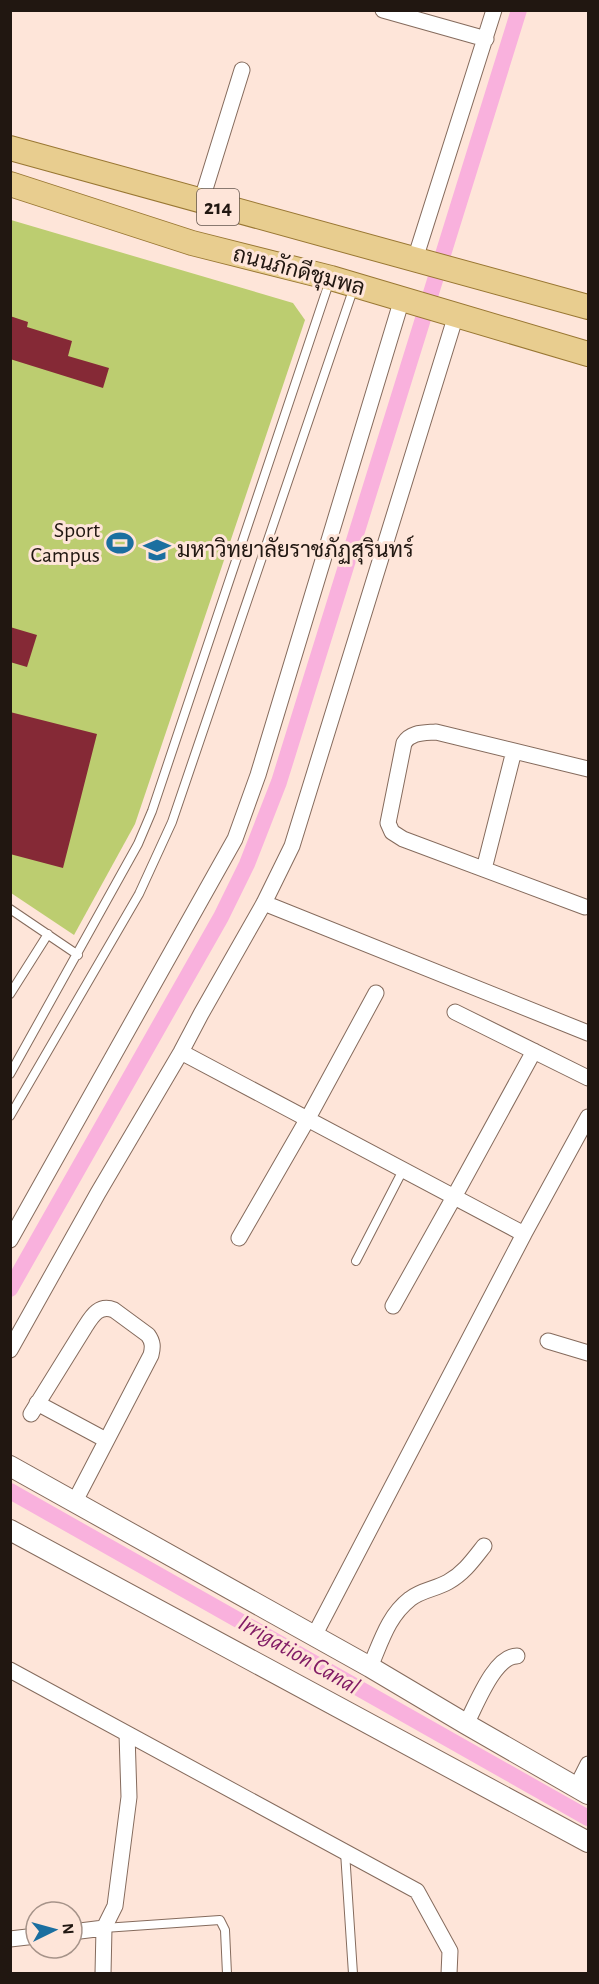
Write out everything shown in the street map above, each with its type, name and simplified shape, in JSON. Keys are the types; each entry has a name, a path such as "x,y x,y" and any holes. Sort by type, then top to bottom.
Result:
{"main road":[{"name":"ถนนภักดีชุมพล","path":"10,148 588,308"},
{"name":"ถนนภักดีชุมพล","path":"10,184 192,243 354,285 588,354"}],"street":[{"path":"382,10 486,39"},
{"path":"421,261 494,10"},
{"path":"201,202 243,70"},
{"path":"10,1240 235,839 258,775 406,300"},
{"path":"10,1350 98,1192 181,1052 264,903 292,846 452,313"},
{"path":"587,904 403,839 392,832 388,823 404,743 408,737 418,733 436,732 588,769"},
{"path":"484,869 514,751"},
{"path":"264,903 588,1033"},
{"path":"239,1238 376,993"},
{"path":"455,1012 588,1078"},
{"path":"393,1306 534,1051"},
{"path":"181,1052 524,1234"},
{"path":"314,1636 524,1234 588,1117"},
{"path":"74,1503 151,1355 153,1346 148,1335 107,1307 95,1313 34,1408 106,1440"},
{"path":"548,1341 588,1353"},
{"path":"10,1466 370,1667 582,1791 588,1764"},
{"path":"10,1530 588,1842"},
{"path":"370,1667 391,1618 403,1605 420,1593 454,1578 467,1569 484,1546"},
{"path":"466,1724 495,1670 507,1658 517,1656"},
{"path":"10,1670 417,1891 450,1951 449,1974"},
{"path":"103,1974 104,1928 115,1906 129,1797 127,1734"},
{"path":"84,1930 104,1928"}],"lane":[{"path":"10,1074 78,955 138,844 152,812 331,279"},
{"path":"10,1116 139,894 172,822 354,285"},
{"path":"10,909 78,955"},
{"path":"10,994 48,934"},
{"path":"356,1261 403,1170"},
{"path":"345,1852 353,1974"},
{"path":"104,1928 220,1920 225,1930 227,1974"}],"green space":[{"name":"Sport Campus","path":"11,220 293,303 305,320 135,824 74,935 11,893"}],"building":[{"path":"10,316 28,322 27,327 72,341 68,356 109,368 103,388 10,359"},
{"path":"10,627 37,635 27,667 10,662"},
{"path":"10,712 97,734 63,868 10,854"}],"waterway":[{"path":"10,1289 221,917 247,864 279,782 519,10"},
{"name":"Irrigation Canal","path":"10,1491 588,1818"}],"place":[{"name":"Sport Campus","path":"120,543"},
{"name":"มหาวิทยาลัยราชภัฏสุรินทร์","path":"157,550"}]}
